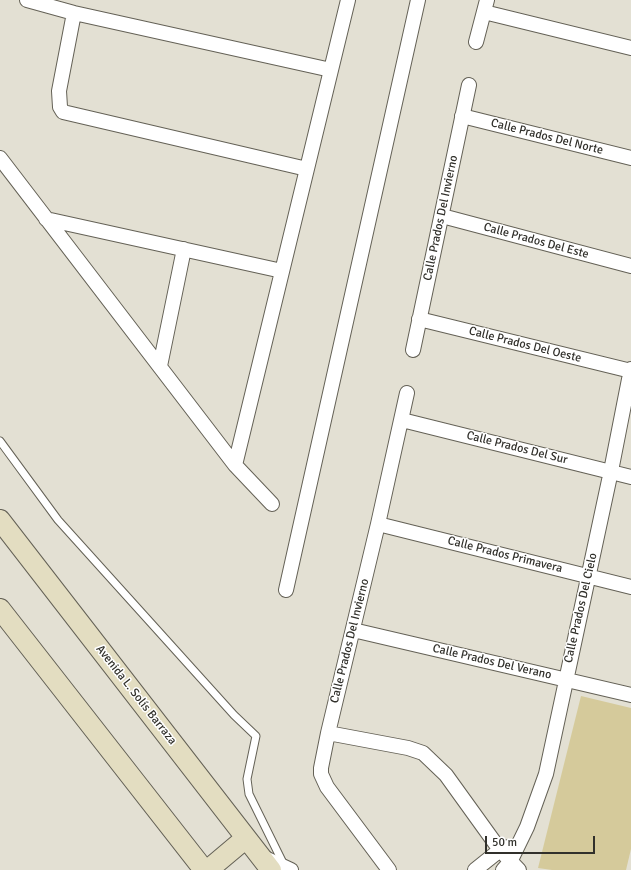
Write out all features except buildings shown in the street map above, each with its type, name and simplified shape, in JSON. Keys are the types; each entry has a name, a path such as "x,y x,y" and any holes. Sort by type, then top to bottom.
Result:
{"main road":[{"name":"Avenida L. Solís Barraza","path":"0,520 246,838 277,865"},
{"path":"0,609 206,870 246,838"}],"street":[{"path":"27,0 74,13 331,70"},
{"path":"235,465 348,0"},
{"path":"286,590 418,0"},
{"path":"476,42 486,6 631,48"},
{"path":"74,13 59,92 60,107 63,112 307,170"},
{"name":"Calle Prados Del Invierno","path":"413,350 469,85"},
{"name":"Calle Prados Del Norte","path":"462,116 631,158"},
{"path":"0,158 235,465 272,504"},
{"name":"Calle Prados Del Este","path":"442,216 631,266"},
{"path":"46,219 282,271"},
{"path":"160,366 184,249"},
{"name":"Calle Prados Del Oeste","path":"419,319 631,371"},
{"name":"Calle Prados Del Cielo","path":"511,867 519,843 535,808 546,774 565,678 611,471 631,371"},
{"name":"Calle Prados Del Invierno","path":"389,870 323,780 321,768 407,393"},
{"name":"Calle Prados Del Sur","path":"402,420 631,477"},
{"name":"Calle Prados Primavera","path":"378,524 631,587"},
{"name":"Calle Prados Del Verano","path":"353,630 565,678 631,695"},
{"path":"328,733 408,748 423,753 446,775 511,867"},
{"path":"475,870 500,850 519,843"}],"lane":[{"path":"0,441 58,520 234,715 256,736 247,779 249,794 277,865"}],"shaded area":[{"path":"581,696 631,708 631,849 626,870 552,870 538,868"}]}
